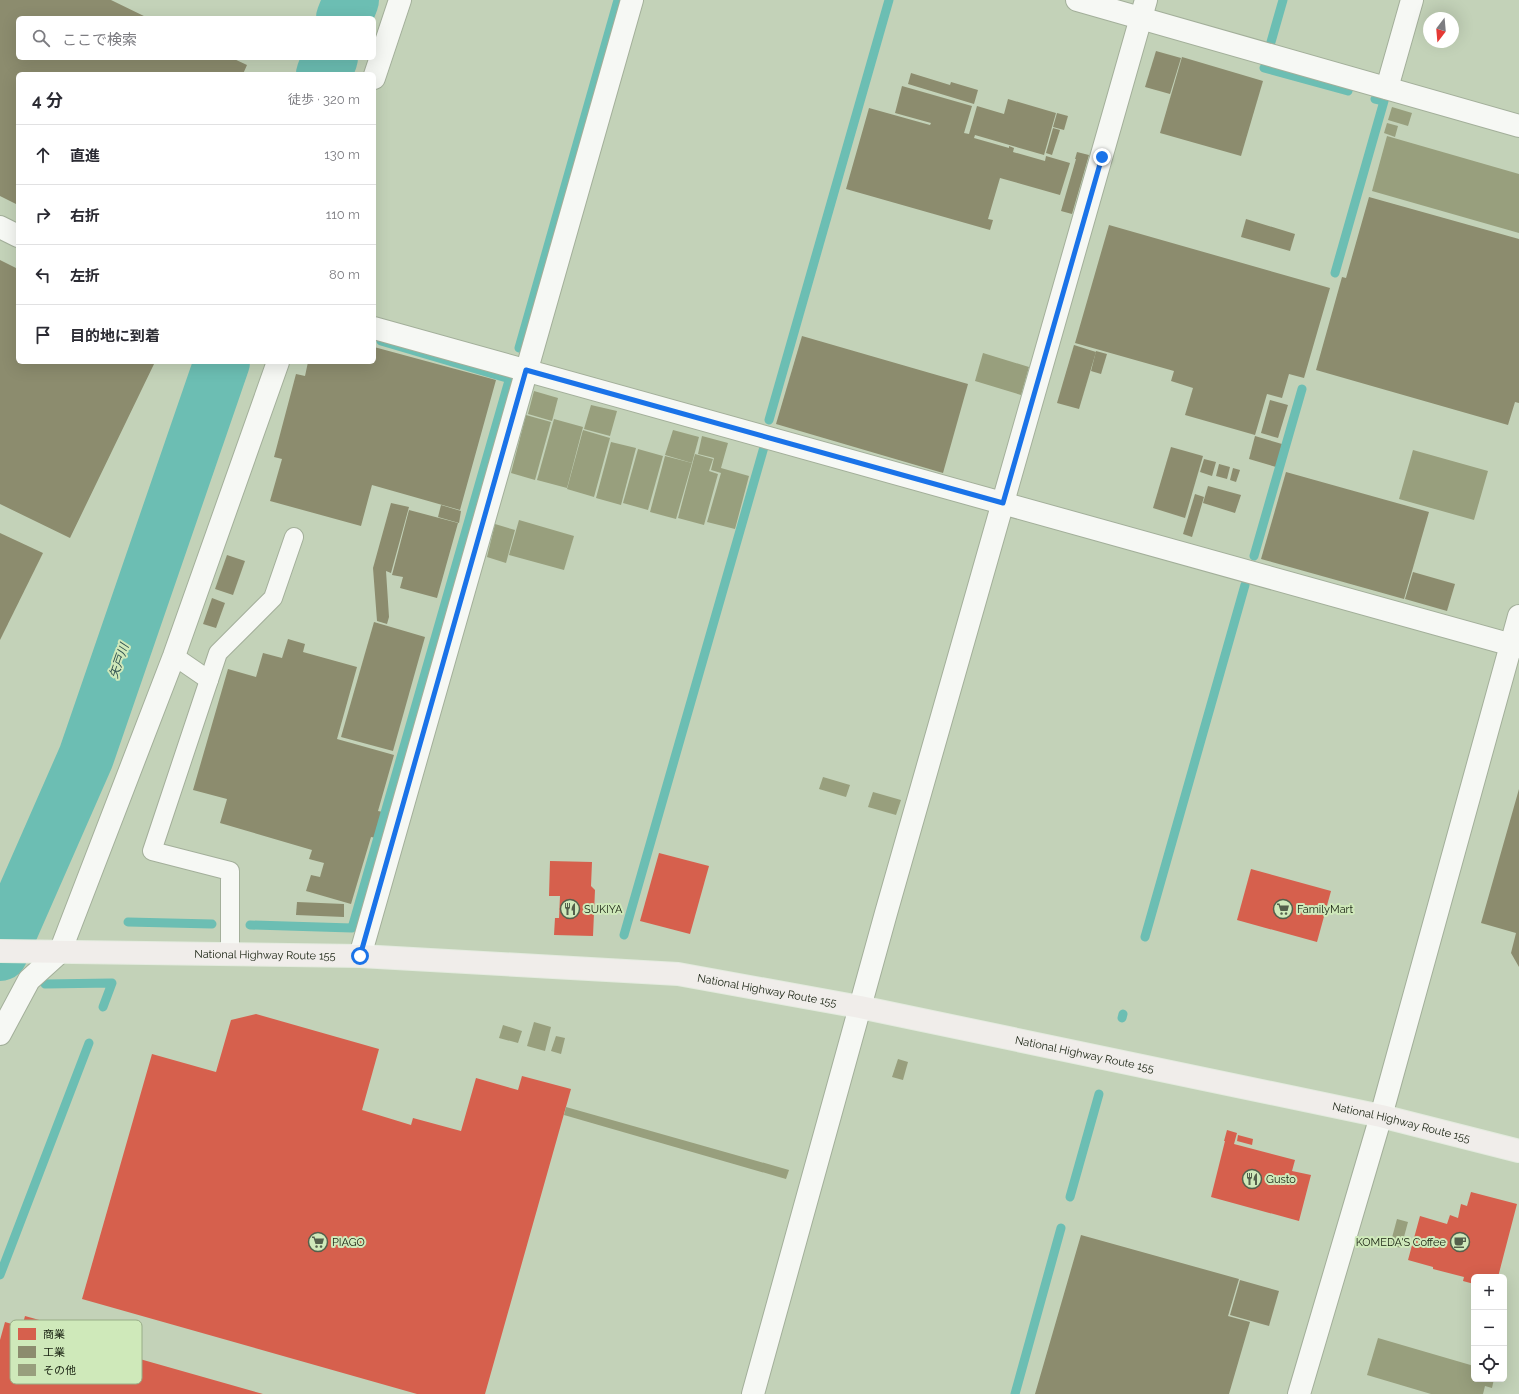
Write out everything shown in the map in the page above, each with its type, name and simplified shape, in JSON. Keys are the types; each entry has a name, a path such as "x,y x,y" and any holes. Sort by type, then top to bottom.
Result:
{"highway":[{"name":"National Highway Route 155","path":"0,951 360,956 678,974 860,1007 1381,1116 1519,1150"}],"street":[{"path":"376,72 400,0"},
{"path":"360,956 632,0"},
{"path":"1077,0 1144,9 1387,88 1519,126"},
{"path":"1387,88 1412,0"},
{"path":"753,1394 860,1007 1144,9"},
{"path":"0,226 16,235"},
{"path":"376,329 1515,646"},
{"path":"0,1034 29,980 52,952 174,656 277,364"},
{"path":"1299,1394 1381,1116 1515,646 1519,616"}],"lane":[{"path":"230,955 230,871 152,851 218,653 273,598 294,537"},
{"path":"174,656 210,680"}],"building: 商業":[{"path":"659,853 709,866 690,934 640,921"},
{"path":"550,861 592,862 591,886 595,890 593,936 554,935 555,918 559,918 560,896 549,896"},
{"path":"1251,869 1331,891 1317,942 1237,920"},
{"path":"256,1014 379,1049 362,1110 411,1125 413,1118 461,1131 476,1078 518,1090 522,1076 571,1089 485,1394 417,1394 82,1299 152,1054 216,1072 231,1020"},
{"path":"1227,1130 1237,1133 1234,1144 1295,1160 1292,1171 1311,1175 1299,1221 1211,1197"},
{"path":"1238,1135 1253,1139 1252,1145 1237,1141"},
{"name":"KOMEDA'S Coffee","path":"1471,1192 1517,1204 1499,1274 1471,1274 1471,1283 1463,1281 1464,1277 1433,1269 1433,1267 1408,1260 1420,1216 1447,1224 1450,1215 1458,1218 1461,1204 1467,1206"},
{"path":"25,1316 39,1320 24,1320"},
{"path":"5,1322 10,1323 10,1384 142,1384 142,1360 263,1394 0,1394 0,1340"}],"building: 工業":[{"path":"0,0 111,0 144,16 16,16 16,60 236,60 247,65 244,72 16,72 16,204 0,196"},
{"path":"1156,51 1181,58 1170,94 1145,87"},
{"path":"1182,57 1263,81 1241,156 1160,133"},
{"path":"911,73 950,85 951,82 978,90 974,104 908,84"},
{"path":"902,86 972,106 964,133 969,134 977,106 1004,114 1008,99 1056,113 1044,155 975,135 974,138 1009,148 1009,146 1014,148 1013,152 1045,161 1046,156 1070,163 1060,195 1000,178 988,219 993,220 990,230 846,189 869,108 930,125 931,123 895,113"},
{"path":"1057,113 1068,116 1064,130 1053,127"},
{"path":"1053,128 1060,130 1052,155 1046,153"},
{"path":"1077,152 1089,155 1072,214 1061,211"},
{"path":"1369,197 1519,239 1519,403 1515,402 1508,425 1316,370 1342,277 1346,278"},
{"path":"1246,219 1295,234 1290,251 1241,237"},
{"path":"1109,225 1330,288 1304,378 1289,374 1282,398 1267,394 1255,435 1185,415 1193,388 1171,381 1174,371 1075,343"},
{"path":"0,260 16,268 16,364 154,364 70,538 0,504"},
{"path":"802,336 968,384 943,473 776,424"},
{"path":"1074,345 1096,352 1079,409 1057,403"},
{"path":"376,348 496,380 460,510 372,485 361,526 270,501 282,459 274,457 296,374 305,376 308,364 376,364"},
{"path":"1096,351 1107,354 1101,374 1091,371"},
{"path":"1270,400 1288,405 1278,438 1261,433"},
{"path":"1255,436 1282,444 1276,467 1249,459"},
{"path":"1171,447 1203,456 1185,518 1153,508"},
{"path":"1204,459 1216,462 1212,476 1200,472"},
{"path":"1219,464 1230,467 1227,479 1216,476"},
{"path":"1233,468 1240,470 1236,482 1230,480"},
{"path":"1286,472 1429,512 1404,599 1261,559"},
{"path":"1208,486 1241,495 1235,513 1203,503"},
{"path":"1195,494 1204,497 1192,537 1183,534"},
{"path":"391,503 409,507 391,573 386,571 389,617 387,624 377,621 373,568"},
{"path":"441,505 461,511 459,523 438,517"},
{"path":"409,510 458,523 437,598 400,588 403,577 392,575"},
{"path":"0,533 43,553 0,640"},
{"path":"227,555 245,561 233,595 215,589"},
{"path":"1413,572 1455,584 1447,611 1405,599"},
{"path":"212,598 225,603 216,628 203,624"},
{"path":"374,622 425,637 393,751 341,737"},
{"path":"288,639 305,644 303,652 357,667 337,739 394,755 378,811 383,812 376,838 371,837 351,904 306,891 311,875 320,877 324,863 309,859 312,850 220,823 227,799 193,790 228,669 256,677 263,653 282,658"},
{"path":"1519,789 1519,967 1511,953 1516,933 1481,923"},
{"path":"297,902 344,904 344,917 296,915"},
{"path":"1081,1235 1239,1279 1228,1316 1250,1322 1229,1394 1035,1394"},
{"path":"1240,1280 1279,1291 1269,1326 1230,1315"}],"building: その他":[{"path":"1392,107 1412,113 1408,126 1388,120"},
{"path":"1387,123 1398,126 1395,137 1384,133"},
{"path":"1387,136 1519,174 1519,233 1372,191"},
{"path":"983,353 1029,367 1021,395 975,381"},
{"path":"534,391 558,398 552,421 528,414"},
{"path":"591,405 617,411 610,436 584,429"},
{"path":"526,415 551,422 535,480 511,473"},
{"path":"554,419 583,427 567,488 537,480"},
{"path":"583,430 610,438 594,497 567,489"},
{"path":"673,430 699,437 692,463 665,455"},
{"path":"702,436 728,443 721,468 749,476 735,529 707,522 721,473 711,470 714,458 698,454"},
{"path":"611,442 636,448 621,505 596,498"},
{"path":"638,449 663,456 648,510 623,503"},
{"path":"1413,450 1488,471 1474,520 1399,499"},
{"path":"695,454 713,459 709,471 718,474 704,525 678,518"},
{"path":"665,456 692,463 676,519 650,512"},
{"path":"519,520 574,536 564,570 509,555"},
{"path":"495,524 515,530 506,563 487,557"},
{"path":"823,777 850,785 846,797 819,789"},
{"path":"873,792 901,800 896,815 868,807"},
{"path":"534,1022 551,1027 545,1051 527,1046"},
{"path":"503,1025 522,1031 518,1043 499,1038"},
{"path":"556,1036 565,1038 561,1054 551,1051"},
{"path":"898,1059 908,1062 903,1080 892,1077"},
{"path":"566,1107 789,1170 786,1179 564,1115"},
{"path":"1397,1219 1408,1222 1401,1248 1390,1245"},
{"path":"1378,1338 1471,1365 1471,1382 1493,1382 1492,1388 1485,1386 1483,1394 1431,1394 1367,1375"}],"waterway":[{"name":"矢戸川","path":"345,16 351,0"},
{"path":"519,348 618,0"},
{"path":"769,420 889,0"},
{"path":"1271,42 1283,0"},
{"name":"矢戸川","path":"325,72 329,60"},
{"path":"1264,68 1348,91"},
{"path":"1335,273 1384,101 1375,99"},
{"path":"381,341 510,379"},
{"name":"矢戸川","path":"0,953 86,757 221,364"},
{"path":"250,925 352,928 508,384"},
{"path":"1254,556 1302,389"},
{"path":"624,935 764,447"},
{"path":"1145,937 1245,585"},
{"path":"128,922 212,924"},
{"path":"45,984 112,983 103,1007"},
{"path":"1122,1018 1123,1014"},
{"path":"0,1275 89,1043"},
{"path":"1070,1197 1099,1094"},
{"path":"1015,1394 1061,1228"}],"place":[{"name":"SUKIYA","path":"570,909"},
{"name":"FamilyMart","path":"1283,909"},
{"name":"Gusto","path":"1252,1179"},
{"name":"PIAGO","path":"318,1242"},
{"name":"KOMEDA'S Coffee","path":"1460,1242"}],"route":[{"path":"360,956 526,370 1003,503 1102,157"}]}
